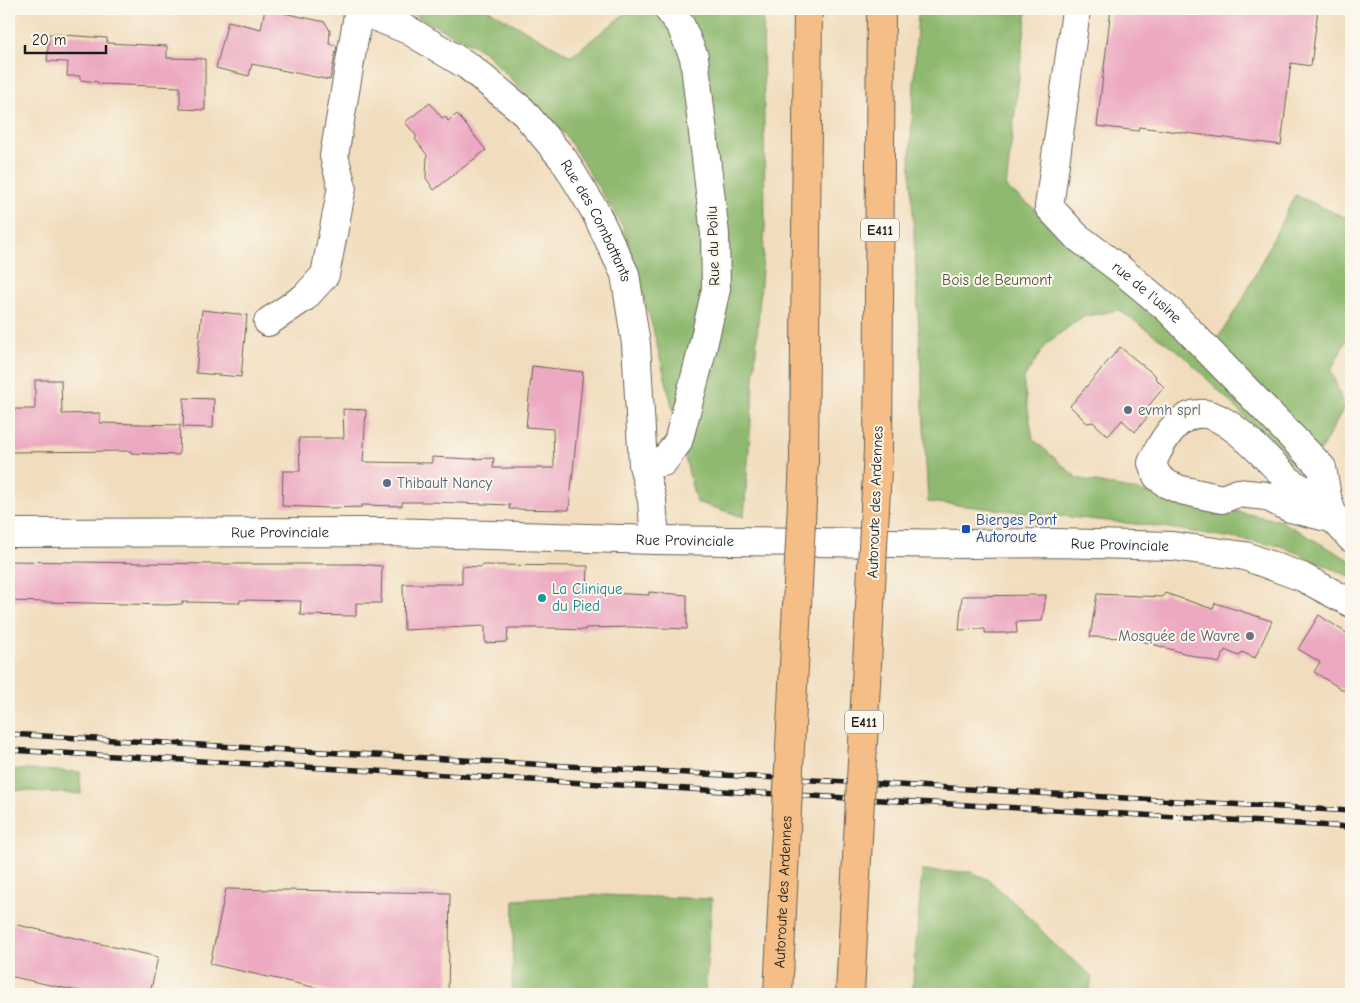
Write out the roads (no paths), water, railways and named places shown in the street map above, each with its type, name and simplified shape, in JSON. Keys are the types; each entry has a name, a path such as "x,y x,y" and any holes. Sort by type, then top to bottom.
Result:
{"highway":[{"name":"Autoroute des Ardennes","path":"778,994 804,460 808,9"},
{"name":"Autoroute des Ardennes","path":"850,994 878,450 881,9"}],"street":[{"name":"Rue des Combattants","path":"358,9 408,30 468,66 522,110 564,160 595,211 625,274 636,344 643,465 652,500 655,540"},
{"path":"268,322 305,297 325,275 342,187 334,156 358,9"},
{"name":"Rue du Poilu","path":"643,465 663,462 678,442 716,289 715,234 694,57 681,26 668,9"},
{"name":"rue de l'usine","path":"1076,11 1049,207 1076,236 1121,270 1168,310 1253,395 1322,468 1338,518"},
{"path":"1198,412 1212,414 1240,432 1295,485 1338,518 1290,508 1266,496 1238,493 1222,498 1181,490 1167,484 1157,476 1152,463 1170,431 1184,419 1198,412"},
{"name":"Rue Provinciale","path":"9,533 388,532 655,540 958,544 1054,543 1172,546 1244,556 1302,577 1351,603"}],"railway":[{"path":"9,734 1351,811"},
{"path":"9,750 1351,827"}],"place":[{"name":"evmh sprl","path":"1128,410"},
{"name":"Thibault Nancy","path":"387,483"},
{"name":"Bierges Pont Autoroute","path":"966,529"},
{"name":"La Clinique du Pied","path":"542,598"},
{"name":"Mosquée de Wavre","path":"1250,636"}],"park label":[{"name":"Bois de Beumont","path":"997,280"}]}
